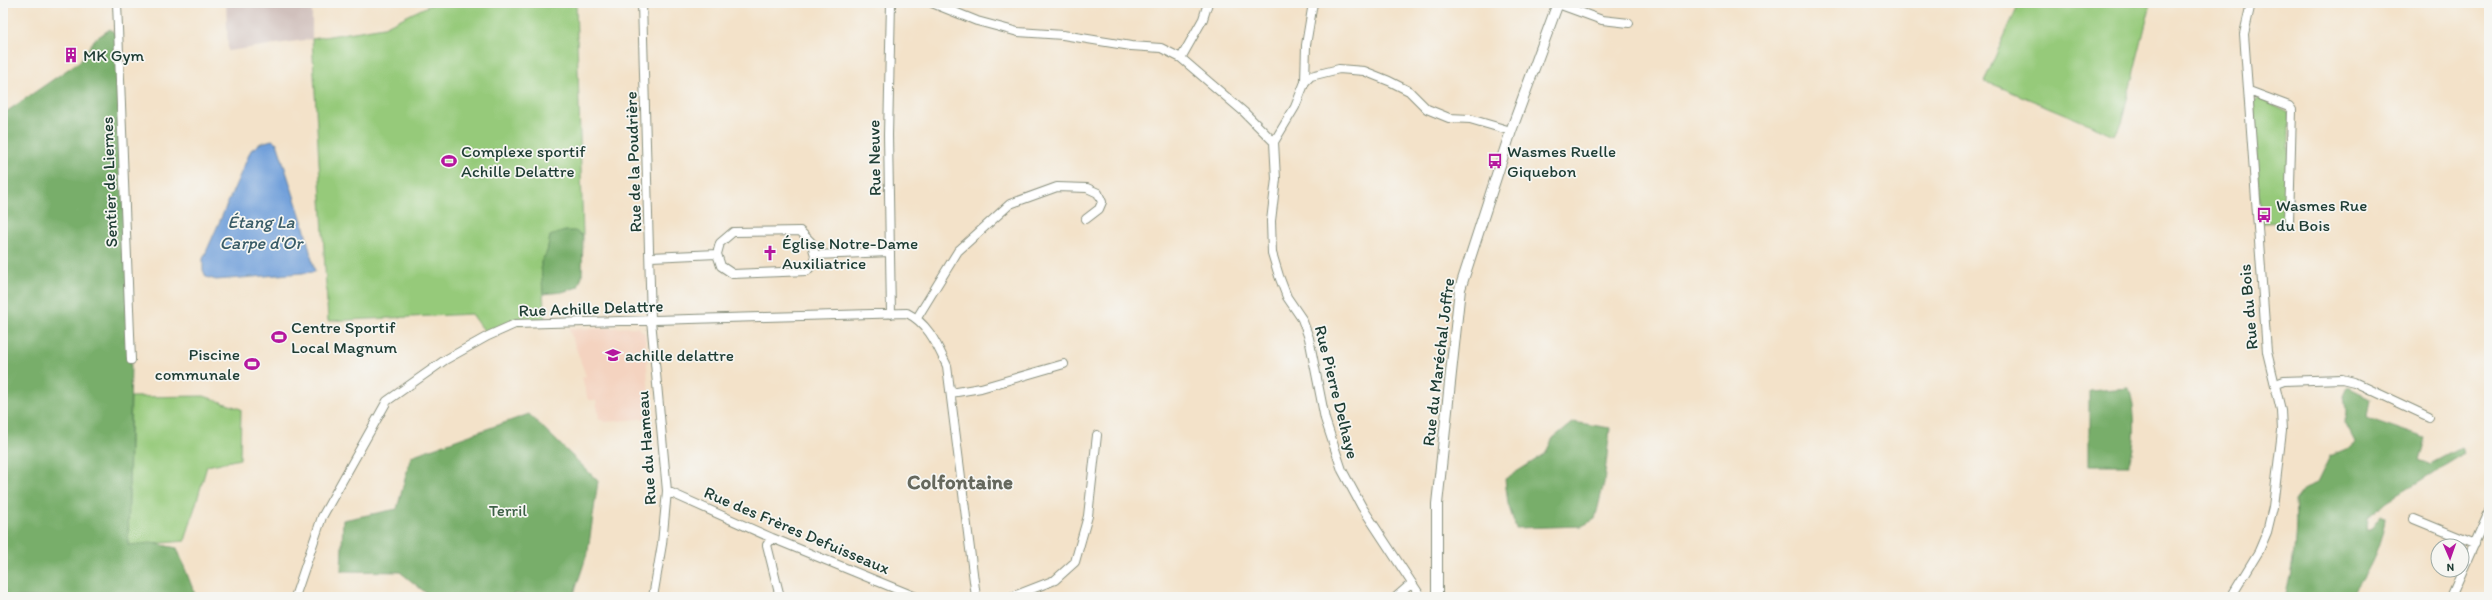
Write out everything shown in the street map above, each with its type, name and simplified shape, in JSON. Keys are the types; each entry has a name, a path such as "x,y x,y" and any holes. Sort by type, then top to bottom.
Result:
{"street":[{"name":"Sentier de Liernes","path":"116,3 131,360"},
{"name":"Rue de la Poudrière","path":"642,3 651,257 651,320"},
{"name":"Rue Neuve","path":"891,3 888,135 891,314"},
{"path":"932,3 977,21 1018,32 1063,35 1131,46 1161,48 1181,58 1244,112 1274,142 1295,107 1305,82 1306,45 1312,3"},
{"path":"1181,58 1203,19 1208,3"},
{"path":"1558,3 1602,20 1629,23"},
{"name":"Rue du Maréchal Joffre","path":"1437,597 1437,504 1460,289 1511,131 1558,3"},
{"name":"Rue du Bois","path":"2231,597 2259,551 2267,532 2273,507 2282,431 2282,410 2267,352 2258,260 2249,91 2244,34 2251,3"},
{"path":"1305,82 1311,76 1339,69 1364,71 1409,91 1427,109 1449,118 1470,119 1511,131"},
{"path":"2249,91 2289,106 2292,110 2289,222"},
{"name":"Rue Pierre Delhaye","path":"1274,142 1276,179 1270,221 1272,253 1278,276 1287,297 1302,319 1309,338 1325,419 1342,470 1369,519 1421,597"},
{"path":"976,597 947,366 935,339 917,318 958,251 1010,204 1057,187 1087,188 1098,193 1102,202 1099,209 1086,219"},
{"path":"800,231 811,242 815,255 813,264 807,271 733,274 721,266 717,254 720,243 733,232 800,231"},
{"path":"815,255 890,252"},
{"path":"651,257 717,254"},
{"name":"Rue Achille Delattre","path":"295,597 322,517 387,401 445,360 488,336 515,324 907,313 917,318"},
{"name":"Rue du Hameau","path":"651,320 667,491 662,544 653,597"},
{"path":"951,393 981,388 1064,364"},
{"path":"2276,384 2284,381 2342,379 2354,382 2429,417"},
{"path":"1012,596 1055,580 1075,562 1088,516 1096,435"},
{"name":"Rue des Frères Defuisseaux","path":"667,491 772,538 916,597"},
{"path":"2451,597 2489,511"},
{"path":"2414,519 2474,544"},
{"path":"772,538 767,545 780,597"},
{"path":"1396,597 1412,583"}],"shaded area":[{"path":"226,3 312,3 312,39 228,51"},
{"name":"achille delattre","path":"637,327 645,334 650,418 606,422 599,419 596,400 588,400 582,377 586,376 569,329"}],"green space":[{"name":"Complexe sportif Achille Delattre","path":"434,3 576,3 583,236 571,231 563,232 550,237 547,252 541,262 545,323 515,324 488,336 472,314 328,321 312,39 384,27"},
{"path":"2019,3 2151,3 2121,123 2115,135 1995,85 1984,82"},
{"path":"110,29 118,36 131,360 128,545 152,543 177,548 196,597 3,597 3,114 80,61 94,40"},
{"path":"2259,98 2289,113 2289,222 2261,223 2260,220 2253,103"},
{"path":"565,231 575,231 583,236 582,276 578,287 562,292 543,294 541,262 547,252 550,236"},
{"path":"2348,387 2370,398 2367,418 2425,438 2419,460 2430,464 2462,447 2465,453 2387,501 2367,518 2366,529 2370,529 2381,515 2385,517 2381,539 2373,559 2351,597 2285,597 2294,549 2296,524 2295,501 2305,488 2317,483 2330,456 2347,449 2355,442 2345,423 2346,411 2344,396"},
{"path":"2129,388 2133,406 2134,437 2131,457 2128,465 2089,465 2089,391"},
{"path":"204,396 241,409 240,459 207,466 185,541 128,546 131,397"},
{"name":"Terril","path":"529,414 598,481 588,551 573,597 536,597 514,594 510,597 431,597 400,572 341,571 343,520 397,509 411,456"},
{"path":"1573,422 1610,428 1604,483 1595,519 1582,526 1516,528 1508,504 1505,479 1545,454 1553,438"}],"water":[{"name":"Étang La Carpe d'Or","path":"272,140 277,143 304,227 315,272 216,280 206,277 203,270 203,259 251,150 261,143"}],"place":[{"name":"MK Gym","path":"71,55"},
{"name":"Complexe sportif Achille Delattre","path":"449,161"},
{"name":"Wasmes Ruelle Giquebon","path":"1495,161"},
{"name":"Wasmes Rue du Bois","path":"2264,215"},
{"name":"Église Notre-Dame Auxiliatrice","path":"770,253"},
{"name":"Centre Sportif Local Magnum","path":"279,337"},
{"name":"achille delattre","path":"613,355"},
{"name":"Piscine communale","path":"252,364"}],"district":[{"name":"Colfontaine","path":"960,482"}]}
